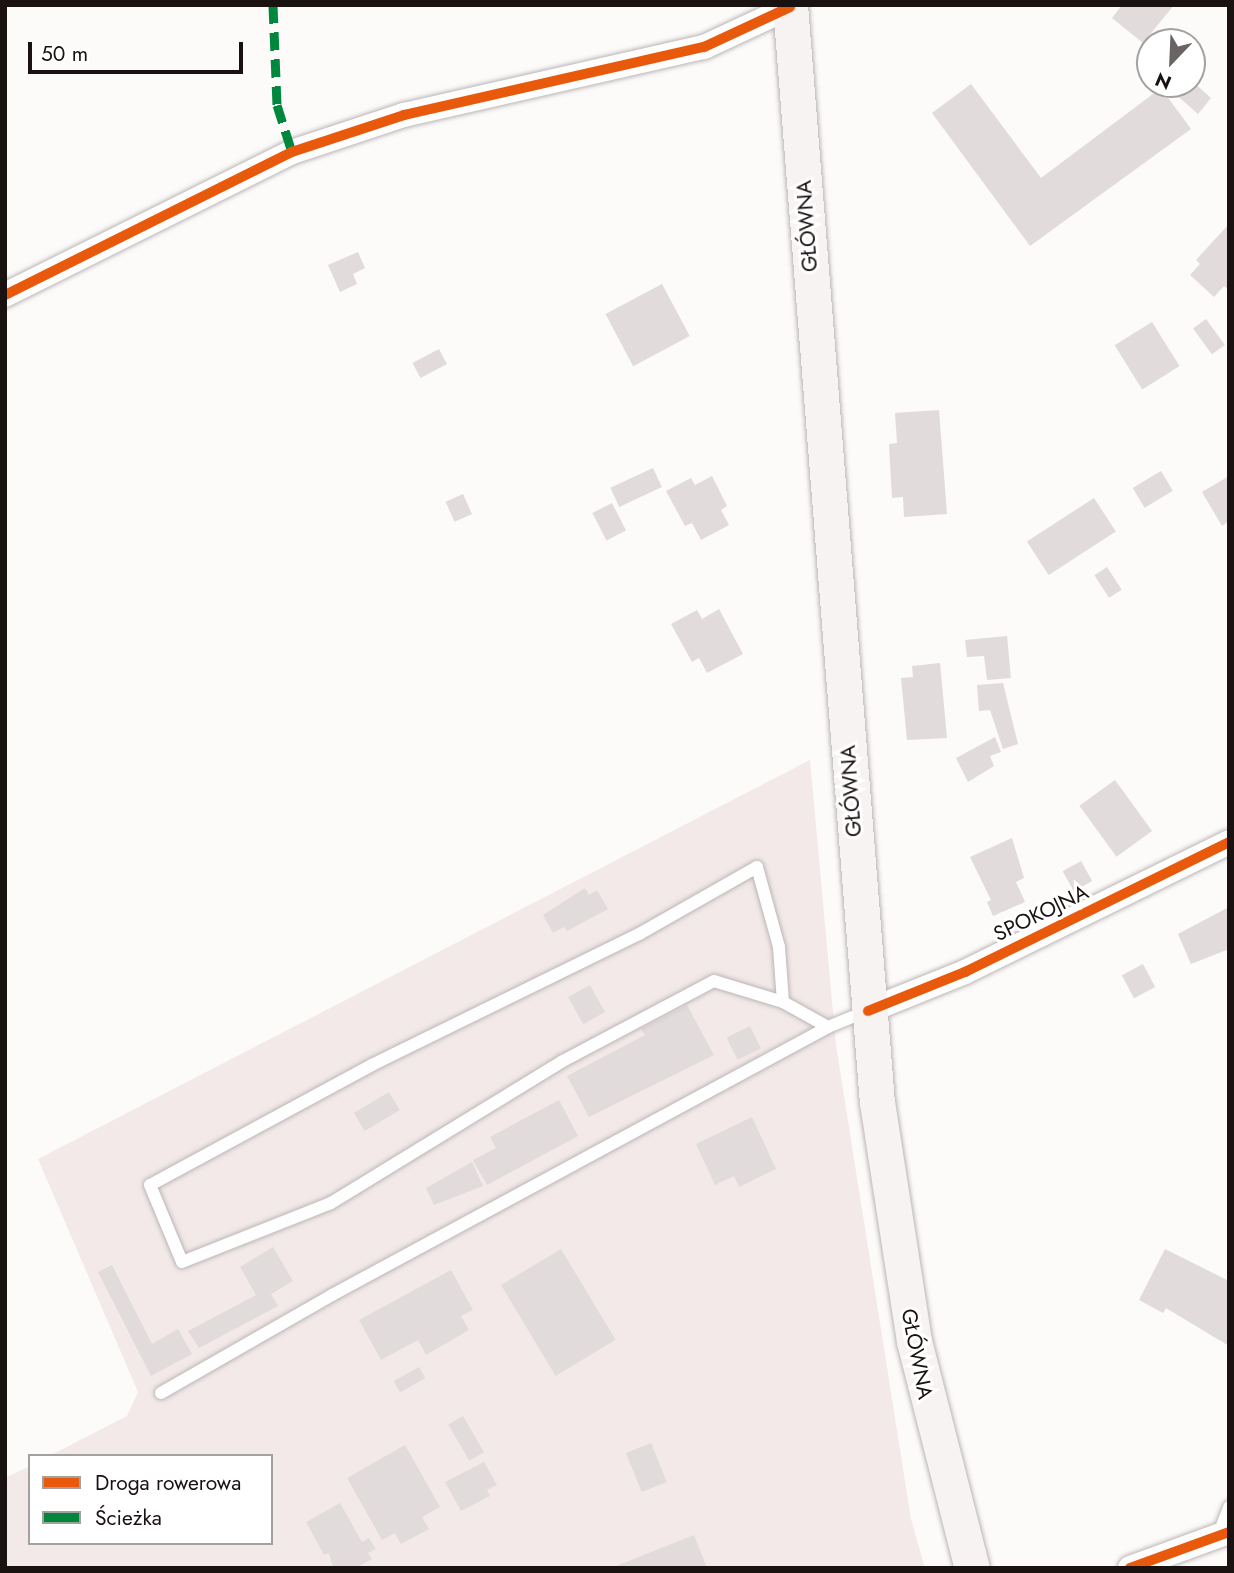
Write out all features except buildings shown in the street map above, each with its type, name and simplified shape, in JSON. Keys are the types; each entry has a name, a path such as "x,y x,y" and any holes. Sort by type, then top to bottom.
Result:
{"main road":[{"name":"GŁÓWNA","path":"790,6 878,1115 914,1341 932,1427 972,1568"}],"street":[{"path":"5,295 292,152 404,116 704,47 790,6"},
{"name":"SPOKOJNA","path":"868,1011 965,971 1229,842"},
{"path":"1130,1568 1223,1534"}],"lane":[{"path":"783,1002 779,947 757,867 639,934 372,1065 150,1185 182,1262 331,1203 561,1062 714,981 783,1002 828,1027"},
{"path":"161,1393 332,1295 828,1027 868,1011"},
{"path":"1223,1534 1229,1507"}],"shaded area":[{"path":"810,760 836,1045 911,1519 925,1568 5,1568 5,1478 28,1467 28,1545 273,1545 273,1454 53,1454 127,1416 138,1392 38,1159"}],"marked path":[{"path":"273,5 277,105 292,152"}],"cycle path":[{"path":"5,295 292,152 404,115 704,47 790,7"},
{"path":"868,1011 965,972 1229,842"},
{"path":"1130,1568 1229,1532"}]}
